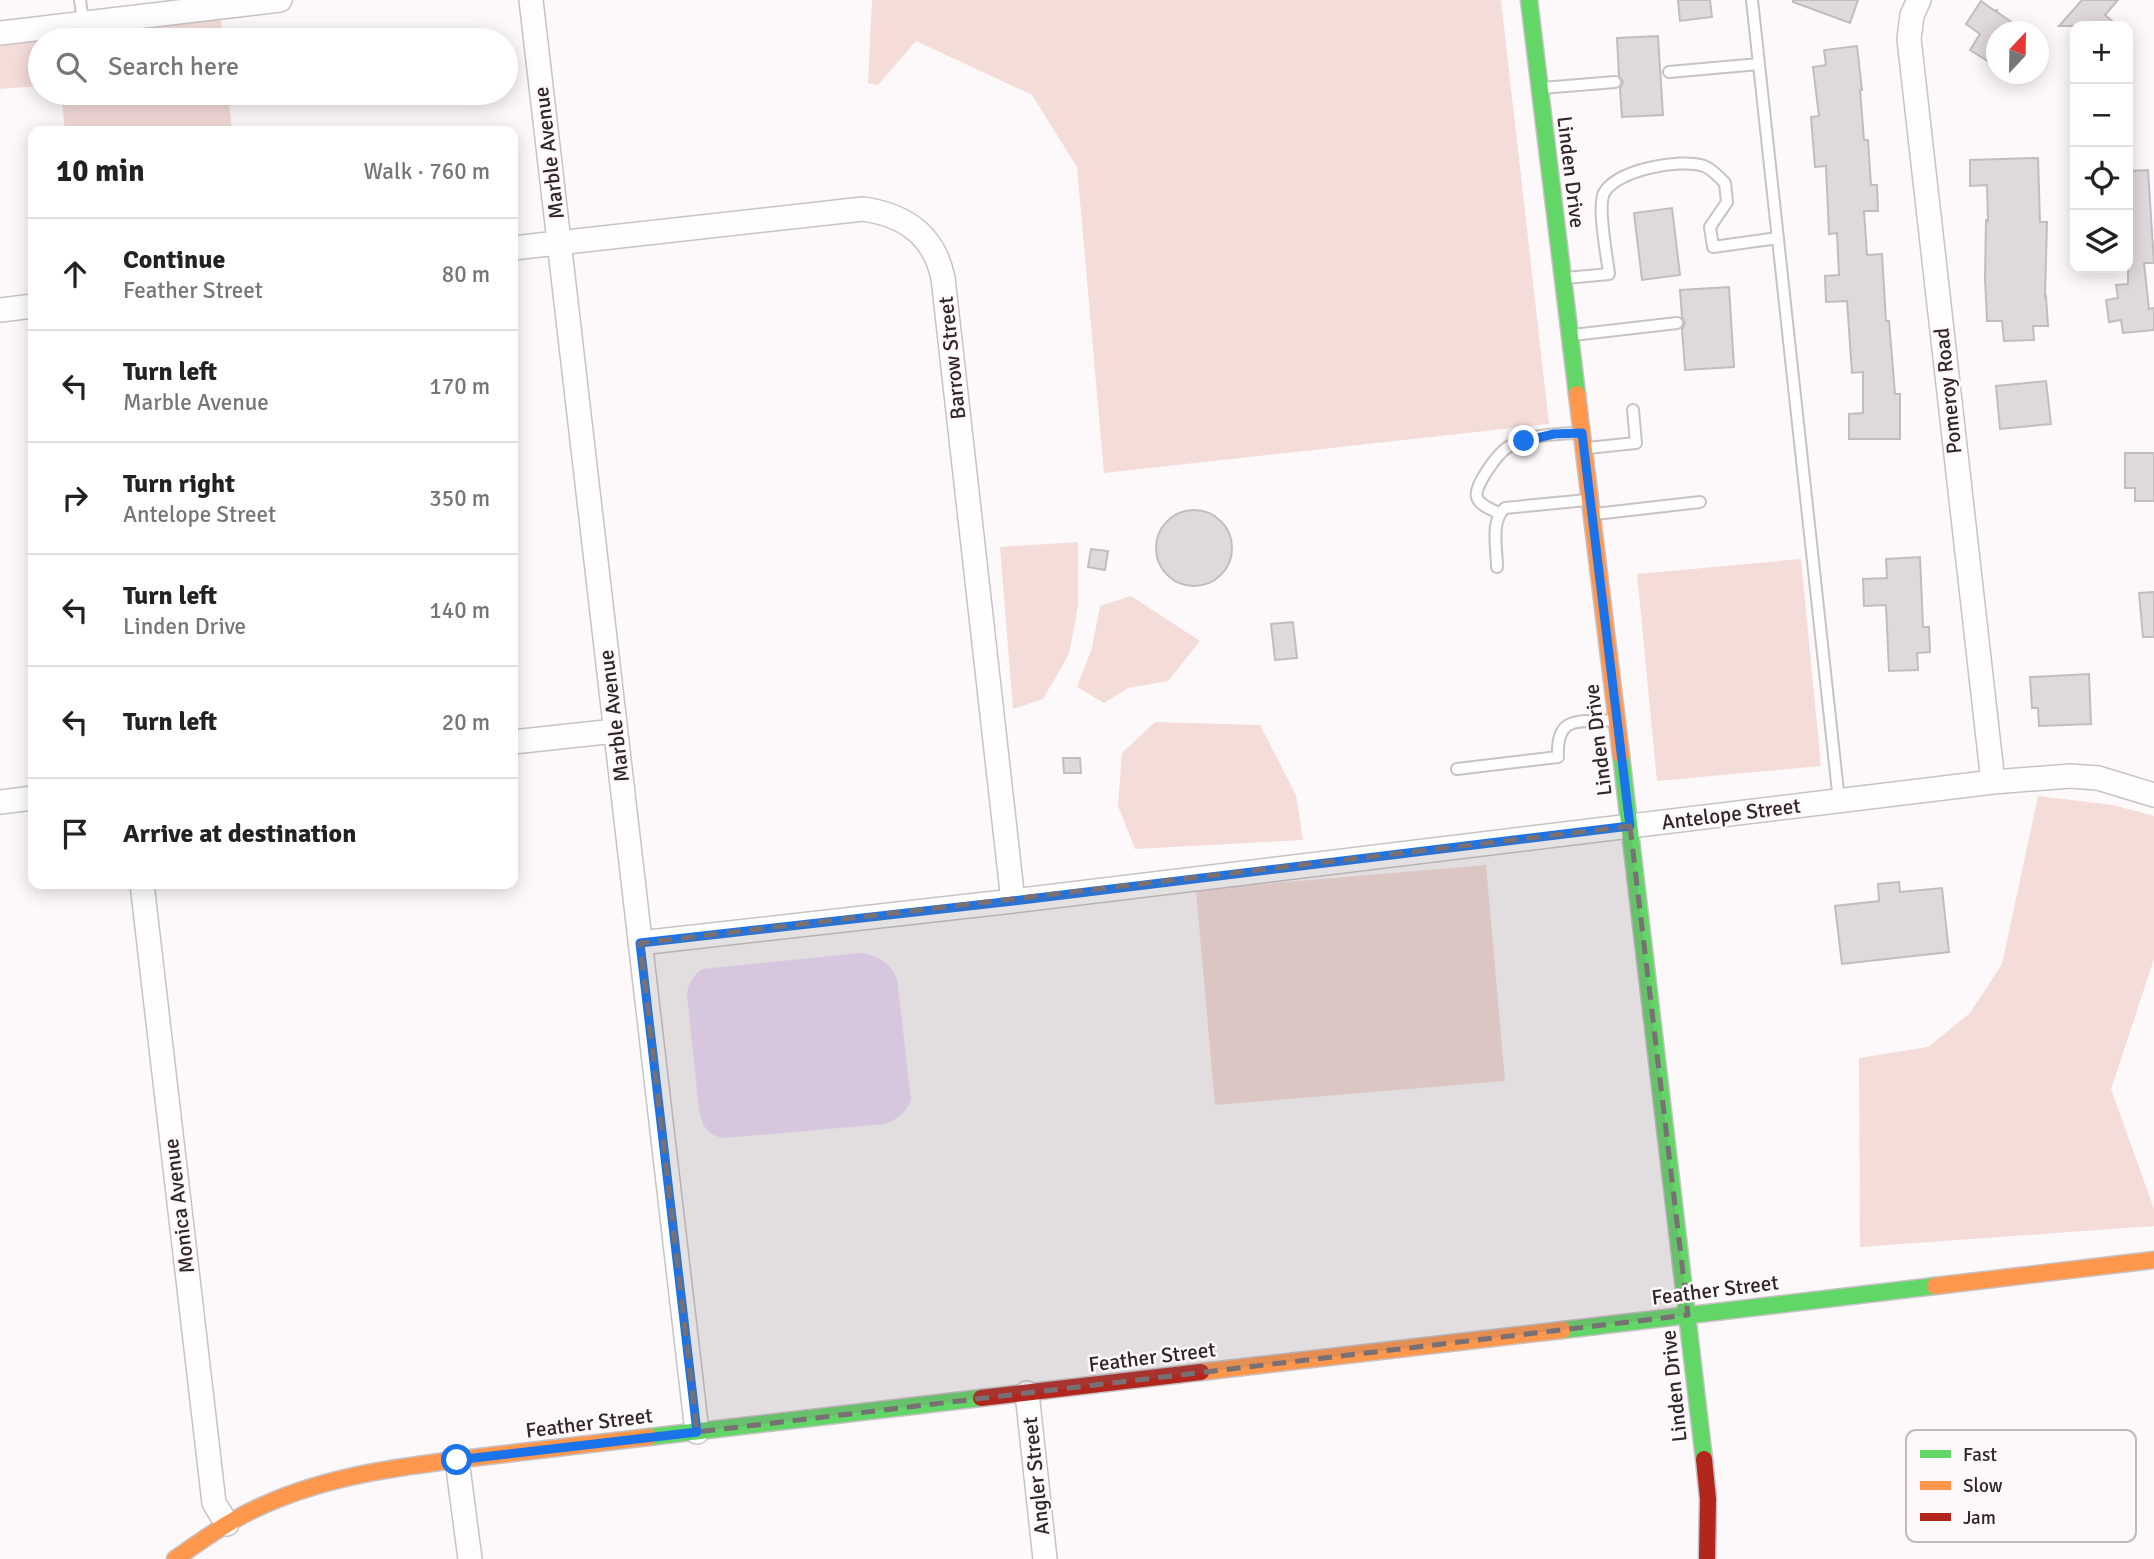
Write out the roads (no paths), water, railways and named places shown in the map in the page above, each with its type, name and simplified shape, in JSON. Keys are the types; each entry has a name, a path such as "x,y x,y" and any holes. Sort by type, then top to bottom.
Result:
{"street":[{"path":"0,33 82,11 280,0"},
{"name":"Marble Avenue","path":"531,0 697,1432"},
{"name":"Linden Drive","path":"1529,0 1688,1315 1708,1499 1707,1559"},
{"name":"Pomeroy Road","path":"1919,0 1912,15 1909,39 1993,782"},
{"name":"Barrow Street","path":"518,247 863,209 883,212 902,220 922,235 934,252 943,278 1013,901"},
{"path":"0,310 28,307"},
{"path":"518,742 615,731"},
{"name":"Antelope Street","path":"640,943 1013,901 1993,782 2070,776 2098,778 2154,794"},
{"path":"0,802 28,799"},
{"name":"Monica Avenue","path":"143,889 214,1503 227,1524"},
{"name":"Feather Street","path":"175,1559 227,1524 267,1503 309,1486 361,1473 2154,1260"},
{"name":"Angler Street","path":"1027,1393 1045,1559"},
{"path":"457,1460 470,1559"}],"lane":[{"path":"1752,0 1839,801"},
{"path":"1669,72 1759,64"},
{"path":"1539,88 1615,82"},
{"path":"1563,278 1609,274 1600,204 1612,183 1641,169 1678,164 1704,166 1725,183 1727,202 1710,227 1713,247 1778,238"},
{"path":"1570,335 1677,323"},
{"path":"1499,513 1480,503 1476,489 1495,459 1508,447 1554,434 1583,441 1636,443 1633,410"},
{"path":"1497,567 1496,524 1499,513 1505,508 1700,502"},
{"path":"1457,769 1558,757 1561,730 1568,724 1617,719"}]}
